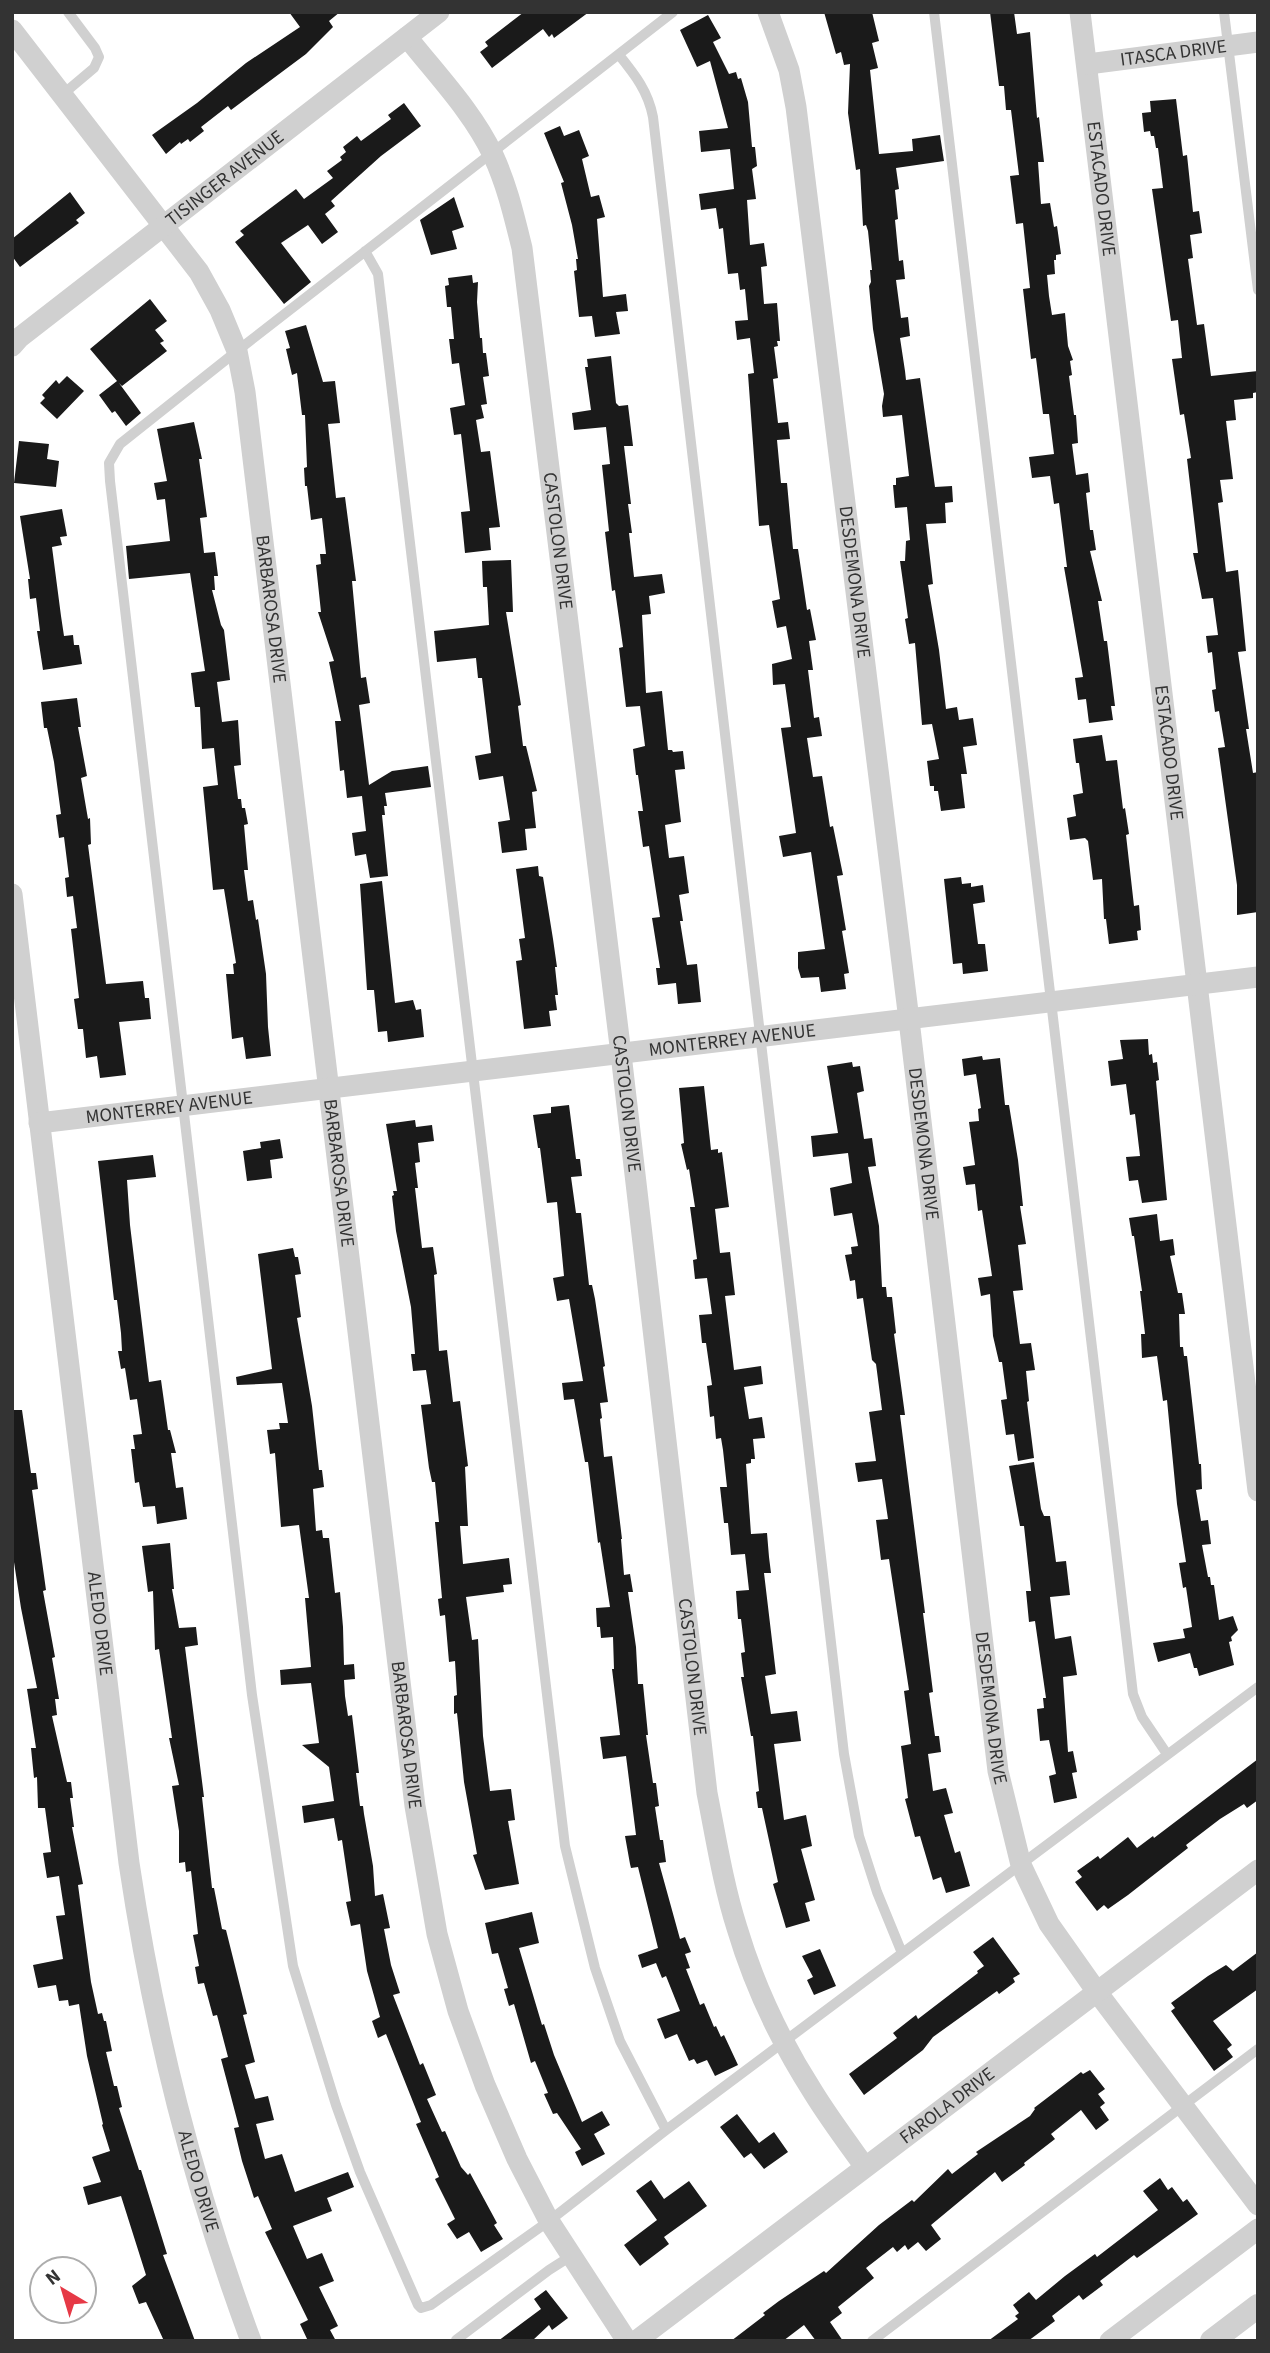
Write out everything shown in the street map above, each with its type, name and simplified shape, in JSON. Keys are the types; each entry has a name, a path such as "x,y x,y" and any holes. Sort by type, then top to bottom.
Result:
{"street":[{"name":"TISINGER AVENUE","path":"12,346 163,225 439,12"},
{"name":"DESDEMONA DRIVE","path":"768,12 789,70 796,107 909,1020 998,1771 1021,1865 1049,1924 1258,2205"},
{"name":"ESTACADO DRIVE","path":"1080,12 1258,1491"},
{"name":"BARBAROSA DRIVE","path":"12,30 199,272 220,310 237,351 246,405 331,1090 414,1792 437,1934 458,2011 485,2085 517,2159 549,2221 627,2341"},
{"name":"CASTOLON DRIVE","path":"407,37 470,117 492,153 509,197 523,248 707,1793 723,1876 737,1929 763,1996 785,2042 813,2092 864,2167"},
{"name":"ITASCA DRIVE","path":"1088,64 1258,42"},
{"name":"ALEDO DRIVE","path":"12,894 127,1849 142,1954 159,2038 195,2176 223,2266 251,2341"},
{"name":"MONTERREY AVENUE","path":"39,1123 1258,977"},
{"name":"FAROLA DRIVE","path":"636,2341 1258,1870"},
{"path":"1110,2341 1258,2229"},
{"path":"1212,2341 1258,2306"}],"lane":[{"path":"62,95 94,68 99,57 68,12"},
{"path":"673,12 120,444 109,463 252,1695 293,1966 336,2105 360,2172 421,2308 431,2305 549,2221 666,2130 1258,1687"},
{"path":"934,12 1133,1694 1142,1717 1167,1754"},
{"path":"1224,12 1258,290"},
{"path":"619,55 642,84 650,100 653,117 844,1755 859,1836 877,1892 902,1953"},
{"path":"365,251 378,274 565,1846 595,1968 620,2041 666,2130"},
{"path":"872,2341 1258,2049"},
{"path":"456,2340 571,2256"}],"building":[{"path":"289,12 340,12 329,21 333,27 306,54 231,110 228,106 201,127 204,131 190,142 188,139 181,144 180,142 166,154 152,135 246,63 300,27"},
{"path":"524,12 589,12 554,38 552,34 549,37 543,29 492,68 480,52 488,46 485,42"},
{"path":"824,12 872,12 879,41 872,43 878,68 870,70 879,154 913,151 912,139 940,135 944,161 896,168 899,189 895,190 898,219 895,220 899,261 903,260 905,279 896,280 901,318 908,317 910,336 900,338 906,380 920,378 935,487 952,486 953,502 945,503 946,523 926,524 933,584 928,585 946,709 957,707 959,720 973,718 977,745 963,747 967,774 961,774 965,808 941,811 938,791 934,791 934,786 930,786 927,761 939,759 932,724 922,725 915,643 909,644 900,561 905,561 906,541 910,540 907,507 895,508 893,485 896,485 896,478 909,476 902,415 883,417 884,394 869,286 872,270 868,231 866,225 863,226 860,169 856,170 848,113 850,64 844,65 841,52 836,54"},
{"path":"990,12 1014,12 1017,34 1030,32 1037,118 1039,117 1044,162 1038,162 1041,204 1050,203 1061,254 1056,255 1054,260 1055,274 1047,275 1049,296 1052,315 1065,313 1068,346 1073,360 1070,361 1072,375 1069,376 1078,443 1072,444 1076,475 1088,473 1090,492 1086,493 1090,530 1093,530 1096,550 1090,551 1102,601 1098,601 1104,641 1107,641 1115,706 1111,706 1113,720 1089,723 1086,699 1078,700 1075,678 1083,677 1064,567 1067,567 1059,503 1054,504 1050,476 1032,478 1029,457 1054,454 1049,414 1043,414 1036,358 1031,359 1023,289 1030,288 1023,223 1016,224 1010,176 1019,175 1011,110 1006,110 1004,86 999,86"},
{"path":"708,15 721,38 713,42 729,74 736,72 738,79 741,78 748,102 752,147 755,147 757,166 752,169 756,199 747,200 750,245 764,243 767,266 761,267 764,304 777,303 780,341 777,341 778,346 774,347 778,378 773,379 778,423 788,422 790,439 777,440 781,483 787,483 793,549 798,549 807,610 810,609 816,640 809,641 813,670 808,670 814,718 819,717 822,736 807,738 813,777 822,776 830,827 833,826 843,875 837,876 846,930 842,931 849,973 844,974 846,989 821,992 819,977 801,978 798,952 825,949 811,852 783,857 779,836 796,833 781,728 791,727 785,684 773,685 772,664 792,659 786,626 777,628 772,601 780,599 769,525 759,526 748,374 754,373 750,338 737,340 735,321 748,320 745,289 740,290 738,273 728,274 723,228 719,229 716,208 701,210 699,194 734,189 730,149 701,152 699,131 728,128 710,61 697,67 680,30"},
{"path":"1176,99 1183,156 1187,155 1193,212 1199,211 1202,233 1190,235 1193,258 1188,259 1197,325 1204,324 1211,376 1258,371 1258,392 1253,393 1253,398 1234,400 1236,420 1226,421 1233,479 1220,480 1223,502 1218,503 1226,572 1238,570 1246,651 1238,652 1253,773 1258,772 1258,912 1237,915 1237,885 1218,748 1225,747 1219,711 1215,712 1212,690 1216,689 1212,652 1208,653 1206,636 1218,635 1213,598 1202,599 1193,553 1198,553 1187,459 1191,458 1184,414 1180,415 1172,359 1182,358 1178,320 1171,321 1152,189 1163,188 1158,148 1150,131 1144,132 1142,113 1151,112 1150,101"},
{"path":"404,103 421,126 381,156 331,201 335,206 325,214 338,232 322,244 308,225 281,243 311,282 284,304 235,242 244,235 240,231 296,189 304,199 333,178 327,171 342,160 340,157 346,152 343,147 357,136 361,141 391,119 388,115"},
{"path":"560,126 564,136 579,130 589,156 582,159 591,197 599,195 605,217 597,219 603,297 626,294 628,311 616,312 620,334 595,337 592,316 579,317 574,271 577,270 578,259 561,183 564,182 544,133"},
{"path":"70,192 85,213 76,220 79,223 20,267 12,256 12,239"},
{"path":"454,197 464,227 452,231 457,249 431,255 420,220"},
{"path":"472,275 473,283 478,282 480,338 483,353 486,353 489,376 483,377 487,404 481,405 484,418 476,420 481,452 490,451 500,527 489,528 491,550 465,553 461,512 470,511 461,434 454,435 450,408 465,405 459,363 452,364 449,339 454,339 451,307 447,307 445,286 449,285 448,278"},
{"path":"150,299 167,321 155,330 164,341 160,343 167,351 122,386 119,383 141,413 126,426 99,395 117,381 90,349"},
{"path":"306,325 323,382 335,381 340,423 328,424 336,498 345,497 356,581 352,581 361,678 366,677 370,703 359,705 369,785 392,771 428,766 431,787 385,793 387,806 384,806 385,815 382,815 388,876 370,878 366,854 355,856 352,833 366,831 362,796 347,798 344,770 340,771 335,721 341,721 329,662 334,661 318,612 321,612 316,565 321,564 320,554 326,554 322,518 311,520 305,486 305,415 302,415 297,373 292,375 286,349 290,348 285,331"},
{"path":"611,356 616,403 619,406 628,405 633,446 624,446 631,504 628,504 632,533 629,533 634,577 662,574 665,593 649,596 651,614 642,615 646,693 662,691 668,750 683,751 685,769 675,770 681,822 665,825 669,858 684,856 689,893 679,895 683,921 680,921 687,965 697,964 701,1002 678,1004 676,983 658,985 656,968 660,968 652,918 660,917 649,846 643,847 638,811 643,811 633,749 645,746 640,706 626,707 619,648 623,647 615,590 612,591 605,532 609,531 602,465 610,464 606,427 574,430 572,413 591,410 585,367 588,367 587,359"},
{"path":"67,376 84,391 57,419 40,403 45,398 42,395 56,380 59,384"},
{"path":"194,422 202,459 199,459 207,517 200,518 204,553 215,552 218,576 214,576 215,590 212,590 224,630 230,680 217,682 222,722 238,720 241,765 234,766 238,799 241,799 242,808 245,808 248,824 244,825 248,870 244,870 248,901 253,900 256,920 258,919 266,974 271,1056 246,1059 243,1037 232,1039 226,974 234,974 233,964 236,963 224,889 213,890 203,787 218,785 214,748 202,749 200,707 195,707 191,673 205,671 190,573 129,579 126,546 170,541 165,499 157,500 154,483 167,481 157,429"},
{"path":"19,441 49,444 47,459 59,461 56,487 14,483"},
{"path":"62,509 67,536 60,537 62,545 52,547 64,636 73,635 74,645 79,645 82,664 43,670 37,631 40,631 36,598 30,599 30,579 20,516"},
{"path":"511,560 513,612 506,612 521,705 518,706 523,746 526,746 537,791 532,792 536,828 525,829 527,850 502,853 498,822 510,820 503,776 479,780 475,756 491,753 482,678 478,678 476,658 437,662 434,631 489,625 487,587 483,587 482,561"},
{"path":"77,698 81,727 78,727 87,776 81,778 88,819 90,818 91,844 88,845 106,984 143,981 145,998 149,998 151,1019 119,1022 126,1075 100,1078 97,1056 86,1058 83,1029 78,1029 74,999 79,998 71,929 77,928 73,896 67,897 65,878 69,877 64,837 59,838 56,815 61,814 54,762 47,728 44,728 41,702"},
{"path":"1102,735 1106,761 1117,760 1129,834 1126,835 1134,906 1139,905 1141,930 1137,931 1138,940 1109,944 1104,919 1102,879 1093,880 1088,841 1085,838 1070,840 1067,818 1076,816 1073,795 1083,793 1073,739"},
{"path":"538,866 539,876 543,877 557,967 557,1010 549,1011 551,1026 524,1029 516,961 522,960 519,939 525,938 516,869"},
{"path":"961,877 962,884 971,883 971,887 983,885 985,902 973,904 978,944 985,944 988,971 963,974 962,963 953,964 944,879"},
{"path":"382,881 395,1003 413,1000 416,1010 421,1009 424,1037 388,1042 387,1031 378,1032 374,990 367,990 360,884"},
{"path":"1148,1039 1149,1055 1152,1054 1153,1063 1157,1062 1159,1080 1156,1081 1167,1200 1142,1203 1138,1180 1129,1181 1126,1157 1140,1156 1135,1114 1130,1115 1126,1084 1111,1086 1108,1061 1123,1059 1120,1040"},
{"path":"982,1056 983,1060 1000,1058 1005,1105 1009,1105 1023,1206 1020,1206 1026,1244 1018,1245 1023,1290 1013,1291 1020,1344 1031,1343 1035,1370 1026,1371 1034,1458 1018,1461 1014,1434 1006,1435 1001,1400 1007,1399 1002,1362 999,1362 993,1336 990,1294 981,1296 978,1278 992,1276 982,1210 978,1211 975,1184 966,1185 963,1167 975,1165 969,1122 979,1121 978,1109 981,1108 976,1074 964,1076 962,1059"},
{"path":"852,1062 853,1067 860,1066 864,1091 857,1093 864,1139 872,1138 876,1166 868,1167 879,1226 882,1287 886,1287 887,1297 892,1297 896,1333 905,1415 900,1415 933,1692 929,1693 935,1736 939,1736 941,1752 928,1754 933,1791 946,1788 953,1813 944,1815 955,1853 960,1851 970,1886 946,1893 941,1877 933,1880 920,1836 915,1837 905,1799 908,1798 901,1746 911,1744 904,1691 909,1690 889,1559 881,1560 876,1520 888,1519 882,1479 858,1482 855,1463 876,1461 869,1412 882,1410 863,1298 857,1299 855,1280 850,1281 845,1255 852,1254 851,1247 858,1246 852,1213 834,1216 830,1188 852,1183 848,1153 813,1157 811,1136 838,1133 827,1066"},
{"path":"704,1086 711,1150 718,1149 718,1153 722,1152 729,1207 715,1209 720,1253 730,1252 735,1295 725,1296 734,1370 761,1366 763,1384 744,1387 749,1419 762,1417 765,1438 753,1439 755,1459 746,1464 751,1534 767,1533 771,1573 764,1573 776,1674 765,1676 771,1714 797,1711 801,1741 774,1744 784,1820 806,1815 812,1846 801,1849 815,1900 805,1903 810,1921 786,1928 773,1884 778,1882 762,1808 758,1808 756,1792 759,1791 753,1736 741,1677 744,1677 741,1653 745,1652 741,1619 738,1619 736,1591 749,1590 745,1554 731,1555 728,1523 724,1523 720,1487 727,1487 723,1450 721,1438 716,1439 714,1416 710,1417 707,1386 712,1385 706,1343 702,1343 699,1315 712,1314 707,1278 695,1279 693,1260 697,1259 690,1207 695,1207 689,1169 687,1170 681,1144 684,1143 679,1088"},
{"path":"569,1105 576,1159 580,1159 582,1176 571,1177 576,1213 581,1213 589,1285 592,1285 595,1299 605,1366 608,1402 600,1403 604,1457 612,1456 624,1575 630,1574 633,1592 628,1592 638,1684 643,1684 646,1735 659,1806 655,1807 666,1862 659,1863 680,1939 685,1937 691,1952 685,1954 690,1968 686,1969 700,2005 704,2003 714,2027 716,2026 721,2037 724,2035 738,2065 715,2076 707,2060 697,2064 694,2059 689,2061 677,2034 665,2039 657,2019 680,2011 666,1976 662,1978 656,1963 642,1968 638,1955 658,1948 638,1867 631,1868 625,1836 636,1835 626,1756 603,1759 600,1737 620,1735 612,1669 613,1637 601,1638 600,1627 597,1627 596,1608 610,1607 600,1542 598,1543 588,1462 585,1462 574,1399 564,1400 562,1383 583,1381 569,1299 557,1301 553,1278 564,1276 557,1202 547,1203 533,1115 551,1113 551,1107"},
{"path":"415,1120 416,1127 432,1125 434,1141 418,1143 420,1162 415,1163 418,1188 415,1188 422,1248 433,1247 437,1274 434,1275 439,1351 447,1350 453,1402 460,1401 468,1466 465,1467 468,1526 460,1526 463,1564 509,1558 512,1584 503,1585 504,1592 466,1597 472,1640 478,1639 483,1736 490,1791 511,1789 515,1820 508,1821 519,1884 485,1890 473,1855 477,1854 464,1782 457,1713 454,1714 454,1696 457,1695 455,1661 449,1662 445,1615 440,1616 438,1599 442,1598 435,1522 439,1522 435,1482 432,1482 429,1468 421,1405 431,1404 426,1370 413,1371 411,1354 415,1354 411,1307 392,1196 393,1191 397,1191 386,1124"},
{"path":"280,1139 283,1158 270,1160 272,1178 247,1181 243,1151 261,1148 260,1142"},
{"path":"153,1155 156,1177 127,1180 130,1225 149,1382 161,1380 168,1430 176,1453 171,1453 176,1488 183,1487 187,1519 157,1524 155,1506 143,1507 139,1482 135,1483 131,1449 135,1449 133,1435 142,1434 137,1399 130,1400 125,1368 121,1369 118,1351 122,1351 121,1333 117,1300 114,1300 98,1161"},
{"path":"1157,1214 1160,1241 1173,1239 1175,1255 1170,1256 1178,1293 1182,1293 1185,1314 1179,1314 1180,1347 1183,1347 1184,1356 1187,1356 1201,1464 1202,1489 1196,1490 1201,1521 1208,1520 1211,1544 1202,1545 1208,1577 1211,1585 1214,1585 1219,1620 1233,1616 1238,1630 1229,1642 1234,1665 1199,1676 1190,1653 1158,1662 1153,1643 1185,1638 1183,1629 1192,1627 1179,1563 1186,1562 1177,1504 1167,1400 1163,1401 1157,1356 1142,1358 1141,1334 1145,1334 1142,1291 1129,1218"},
{"path":"293,1248 295,1257 298,1257 301,1274 295,1275 301,1317 297,1318 312,1406 319,1470 322,1470 324,1487 313,1489 316,1531 322,1530 323,1538 329,1538 335,1593 340,1592 344,1665 354,1664 355,1679 344,1680 345,1696 348,1716 352,1715 360,1806 363,1806 373,1866 375,1896 383,1894 390,1928 384,1929 400,1993 393,1995 420,2065 423,2063 436,2095 427,2099 461,2167 468,2175 470,2173 503,2239 481,2252 469,2232 457,2239 447,2224 455,2219 435,2179 439,2177 416,2124 421,2122 386,2034 378,2038 372,2021 380,2017 367,1971 360,1924 351,1926 346,1902 351,1901 342,1840 338,1841 334,1818 304,1823 302,1806 334,1801 329,1767 302,1745 319,1743 311,1683 281,1685 280,1670 311,1667 305,1598 309,1598 299,1525 281,1527 275,1453 270,1454 267,1430 280,1429 279,1423 288,1423 282,1383 237,1385 236,1377 272,1369 258,1254"},
{"path":"12,1410 22,1410 31,1473 36,1473 38,1489 32,1490 59,1699 55,1699 57,1715 52,1716 67,1782 71,1782 72,1827 83,1884 78,1885 91,1982 98,2014 102,2013 106,2021 112,2051 106,2052 122,2107 119,2108 167,2254 163,2255 195,2341 164,2341 146,2302 139,2304 132,2286 146,2275 121,2196 88,2205 83,2187 101,2182 92,2157 110,2151 87,2056 79,2004 69,2006 68,2000 59,2001 56,1985 38,1988 33,1965 63,1959 56,1916 65,1915 59,1876 47,1878 43,1853 51,1852 45,1808 38,1808 37,1777 34,1778 31,1748 36,1748 27,1689 37,1688 12,1549"},
{"path":"1034,1462 1041,1509 1044,1516 1050,1516 1056,1562 1066,1561 1070,1595 1050,1597 1055,1639 1071,1636 1077,1675 1063,1677 1068,1752 1073,1751 1077,1772 1072,1773 1077,1798 1054,1803 1049,1776 1056,1774 1049,1740 1040,1741 1037,1709 1044,1708 1043,1698 1046,1698 1035,1621 1029,1622 1026,1591 1031,1591 1024,1526 1020,1526 1009,1466"},
{"path":"170,1543 172,1589 179,1628 196,1627 198,1645 185,1647 204,1797 212,1888 222,1929 226,1930 247,2014 243,2015 255,2062 245,2065 255,2099 268,2096 274,2120 256,2124 265,2159 282,2154 295,2192 348,2172 354,2187 327,2198 332,2211 293,2226 307,2259 322,2253 334,2281 319,2287 338,2326 330,2330 336,2341 308,2341 300,2324 308,2320 265,2232 272,2229 258,2196 254,2198 242,2161 234,2128 239,2127 221,2059 228,2057 217,2015 213,2016 204,1983 198,1984 195,1967 199,1966 193,1935 198,1934 191,1871 186,1872 185,1862 179,1863 179,1831 172,1786 179,1785 169,1738 172,1738 159,1649 155,1650 153,1591 148,1592 142,1546"},
{"path":"1258,1759 1258,1800 1247,1808 1244,1804 1220,1819 1128,1895 1108,1909 1104,1905 1097,1911 1075,1882 1082,1877 1077,1871 1098,1856 1100,1859 1128,1837 1137,1848 1153,1836 1154,1838"},
{"path":"532,1912 539,1943 519,1948 542,2025 544,2024 582,2122 602,2111 610,2125 594,2134 605,2154 582,2166 575,2152 581,2149 557,2113 553,2114 535,2061 531,2063 514,2004 509,2006 504,1989 508,1988 498,1953 492,1954 485,1923"},
{"path":"993,1937 1020,1974 1013,1978 1015,1982 999,1994 997,1991 933,2037 923,2050 864,2095 849,2074 897,2038 893,2033 916,2015 918,2019 978,1973 984,1966 973,1952"},
{"path":"820,1949 836,1986 814,1995 807,1980 813,1977 802,1956"},
{"path":"1258,1952 1258,1989 1213,2021 1232,2045 1227,2049 1233,2057 1214,2071 1171,2011 1175,2008 1171,2003 1226,1965 1233,1971"},
{"path":"1090,2070 1105,2089 1098,2094 1105,2103 1100,2107 1109,2120 1096,2130 1081,2110 1051,2134 1055,2139 1024,2163 1025,2165 1002,2182 995,2172 931,2225 941,2239 926,2251 918,2242 908,2250 905,2245 897,2252 893,2247 866,2268 874,2278 838,2307 842,2313 830,2322 843,2341 816,2341 804,2325 783,2341 731,2341 779,2301 824,2271 826,2273 879,2225 912,2200 914,2202 948,2169 952,2174 978,2154 976,2152 1030,2116 1034,2108 1081,2072 1083,2074"},
{"path":"737,2114 759,2143 774,2132 788,2152 764,2169 751,2153 744,2158 720,2127"},
{"path":"1160,2178 1168,2190 1172,2187 1183,2202 1187,2199 1198,2214 1137,2258 1134,2255 1100,2281 1103,2285 1083,2300 1079,2295 1052,2316 1055,2321 1028,2341 988,2341 1018,2319 1015,2316 1019,2313 1013,2305 1029,2292 1036,2300 1158,2210 1143,2191"},
{"path":"651,2180 664,2199 689,2181 707,2206 664,2237 669,2244 640,2266 624,2245 657,2220 636,2191"},
{"path":"546,2290 568,2318 552,2330 549,2325 532,2341 498,2341 541,2309 534,2299"}]}
